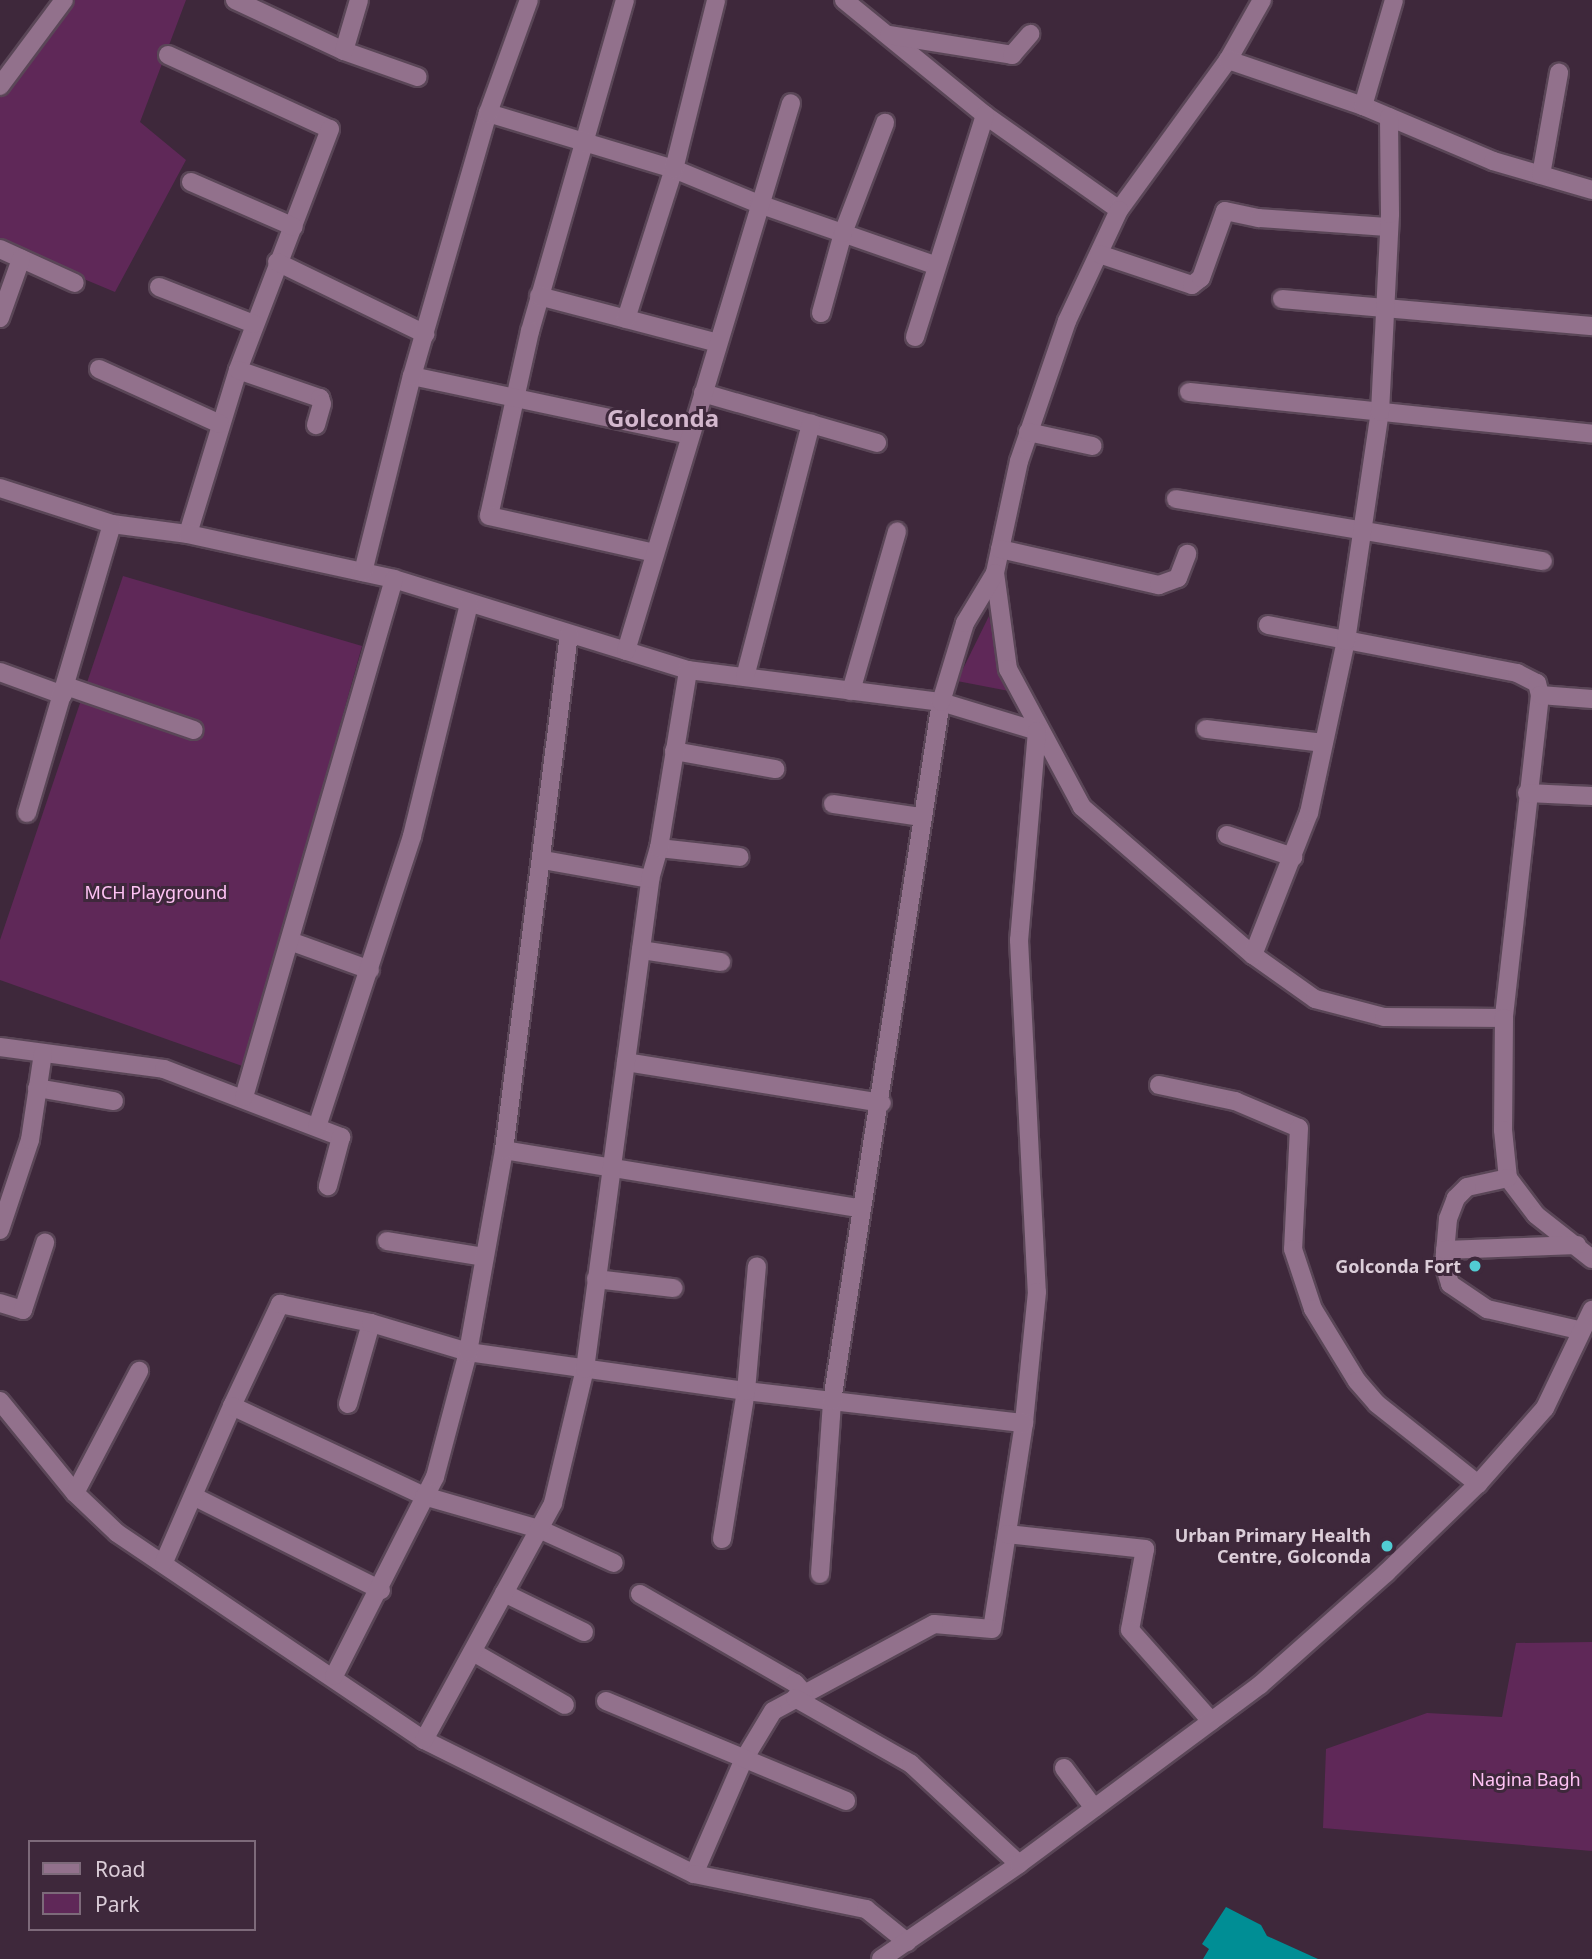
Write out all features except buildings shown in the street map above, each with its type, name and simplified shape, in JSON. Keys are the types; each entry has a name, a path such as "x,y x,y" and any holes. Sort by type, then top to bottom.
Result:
{"street":[{"path":"2,78 64,0"},
{"path":"235,0 344,51 418,77"},
{"path":"344,51 359,0"},
{"path":"363,572 412,376 488,113 529,0"},
{"path":"625,0 539,296 518,398 489,516 656,553"},
{"path":"626,319 674,169 716,0"},
{"path":"844,0 985,115 1119,210"},
{"path":"820,1574 832,1401 860,1208 881,1103 921,817 941,702 965,623 995,573 1028,432 1067,321 1119,210 1228,60 1262,0"},
{"path":"1363,106 1394,0"},
{"path":"886,34 1012,55 1030,34"},
{"path":"167,55 330,130 237,370 188,534"},
{"path":"1228,60 1363,106 1493,161 1592,190"},
{"path":"1541,175 1559,73"},
{"path":"626,651 758,204 791,103"},
{"path":"488,113 674,169 758,204 937,266"},
{"path":"915,337 985,115"},
{"path":"1253,955 1309,813 1346,641 1380,412 1389,227 1389,117"},
{"path":"821,313 843,233 884,123"},
{"path":"191,182 294,227"},
{"path":"1099,254 1192,285 1201,278 1225,211 1259,218 1389,227"},
{"path":"0,249 75,283"},
{"path":"0,318 21,258"},
{"path":"277,262 425,334"},
{"path":"159,287 254,324"},
{"path":"539,296 718,343"},
{"path":"1282,299 1592,326"},
{"path":"99,369 220,424"},
{"path":"237,370 320,398 323,404 316,425"},
{"path":"412,376 690,435"},
{"path":"703,393 877,443"},
{"path":"1189,393 1592,435"},
{"path":"745,677 811,423"},
{"path":"1028,432 1093,446"},
{"path":"0,488 112,524 188,534 394,579 688,670 941,702 1037,731"},
{"path":"1176,499 1363,528 1544,561"},
{"path":"27,813 112,524"},
{"path":"850,691 897,532"},
{"path":"1000,549 1159,585 1178,578 1187,554"},
{"path":"995,573 1008,669 1037,731 1082,807 1253,955 1315,999 1372,1014 1504,1018"},
{"path":"244,1097 394,579"},
{"path":"317,1127 412,836 469,604"},
{"path":"1268,625 1526,675 1537,683 1540,695 1504,1018 1503,1130 1508,1178 1536,1214 1592,1259"},
{"path":"334,1676 381,1590 435,1477 468,1352 504,1150 543,860 569,634"},
{"path":"424,1740 553,1503 585,1369 609,1165 626,1062 650,879 659,848 688,670"},
{"path":"0,672 194,730"},
{"path":"1540,695 1592,699"},
{"path":"1206,729 1323,744"},
{"path":"694,1874 743,1761 773,1712 799,1695 934,1624 992,1629 1024,1423 1037,1292 1019,940 1037,731"},
{"path":"674,751 775,769"},
{"path":"1527,793 1592,796"},
{"path":"834,804 921,817"},
{"path":"1227,835 1293,857"},
{"path":"659,848 740,857"},
{"path":"543,860 650,879"},
{"path":"290,942 370,970"},
{"path":"640,950 722,962"},
{"path":"0,1047 164,1069 244,1097 341,1137 328,1186"},
{"path":"0,1230 30,1140 43,1053"},
{"path":"626,1062 881,1103"},
{"path":"1159,1085 1235,1101 1299,1128 1293,1249 1313,1309 1357,1381 1377,1404 1478,1483"},
{"path":"37,1088 114,1101"},
{"path":"504,1150 860,1208"},
{"path":"1508,1178 1467,1187 1456,1198 1445,1250 1450,1284 1465,1298 1487,1309 1579,1330"},
{"path":"387,1241 484,1257"},
{"path":"0,1303 23,1310 46,1243"},
{"path":"1445,1250 1577,1245"},
{"path":"722,1539 746,1391 757,1266"},
{"path":"596,1279 673,1288"},
{"path":"164,1562 280,1304 371,1323 468,1352 746,1391 1024,1423"},
{"path":"881,1959 1019,1864 1260,1685 1380,1579 1478,1483 1545,1408 1579,1330 1592,1310"},
{"path":"348,1404 371,1323"},
{"path":"75,1493 139,1371"},
{"path":"0,1401 75,1493 117,1533 334,1676 424,1740 694,1874 866,1909 907,1942"},
{"path":"232,1406 424,1496 539,1528 614,1563"},
{"path":"195,1497 381,1590"},
{"path":"1007,1534 1145,1549 1130,1630 1211,1721"},
{"path":"504,1593 584,1632"},
{"path":"640,1594 795,1683 799,1695 911,1764 1019,1864"},
{"path":"473,1652 565,1704"},
{"path":"606,1701 743,1761 846,1801"},
{"path":"1063,1768 1094,1808"}],"green space":[{"path":"73,0 186,0 140,122 186,160 115,292 0,244 0,96"},
{"name":"MCH Playground","path":"123,576 362,646 245,1067 0,980 0,940"},
{"path":"989,616 1009,691 957,681"},
{"name":"Nagina Bagh","path":"1592,1642 1592,1851 1323,1828 1326,1749 1427,1713 1502,1717 1516,1643"}],"water":[{"path":"1226,1907 1261,1925 1267,1936 1318,1959 1203,1959 1209,1949 1202,1944"}],"place":[{"name":"Golconda Fort","path":"1475,1266"},
{"name":"Urban Primary Health Centre, Golconda","path":"1387,1546"}],"district":[{"name":"Golconda","path":"663,418"}]}
